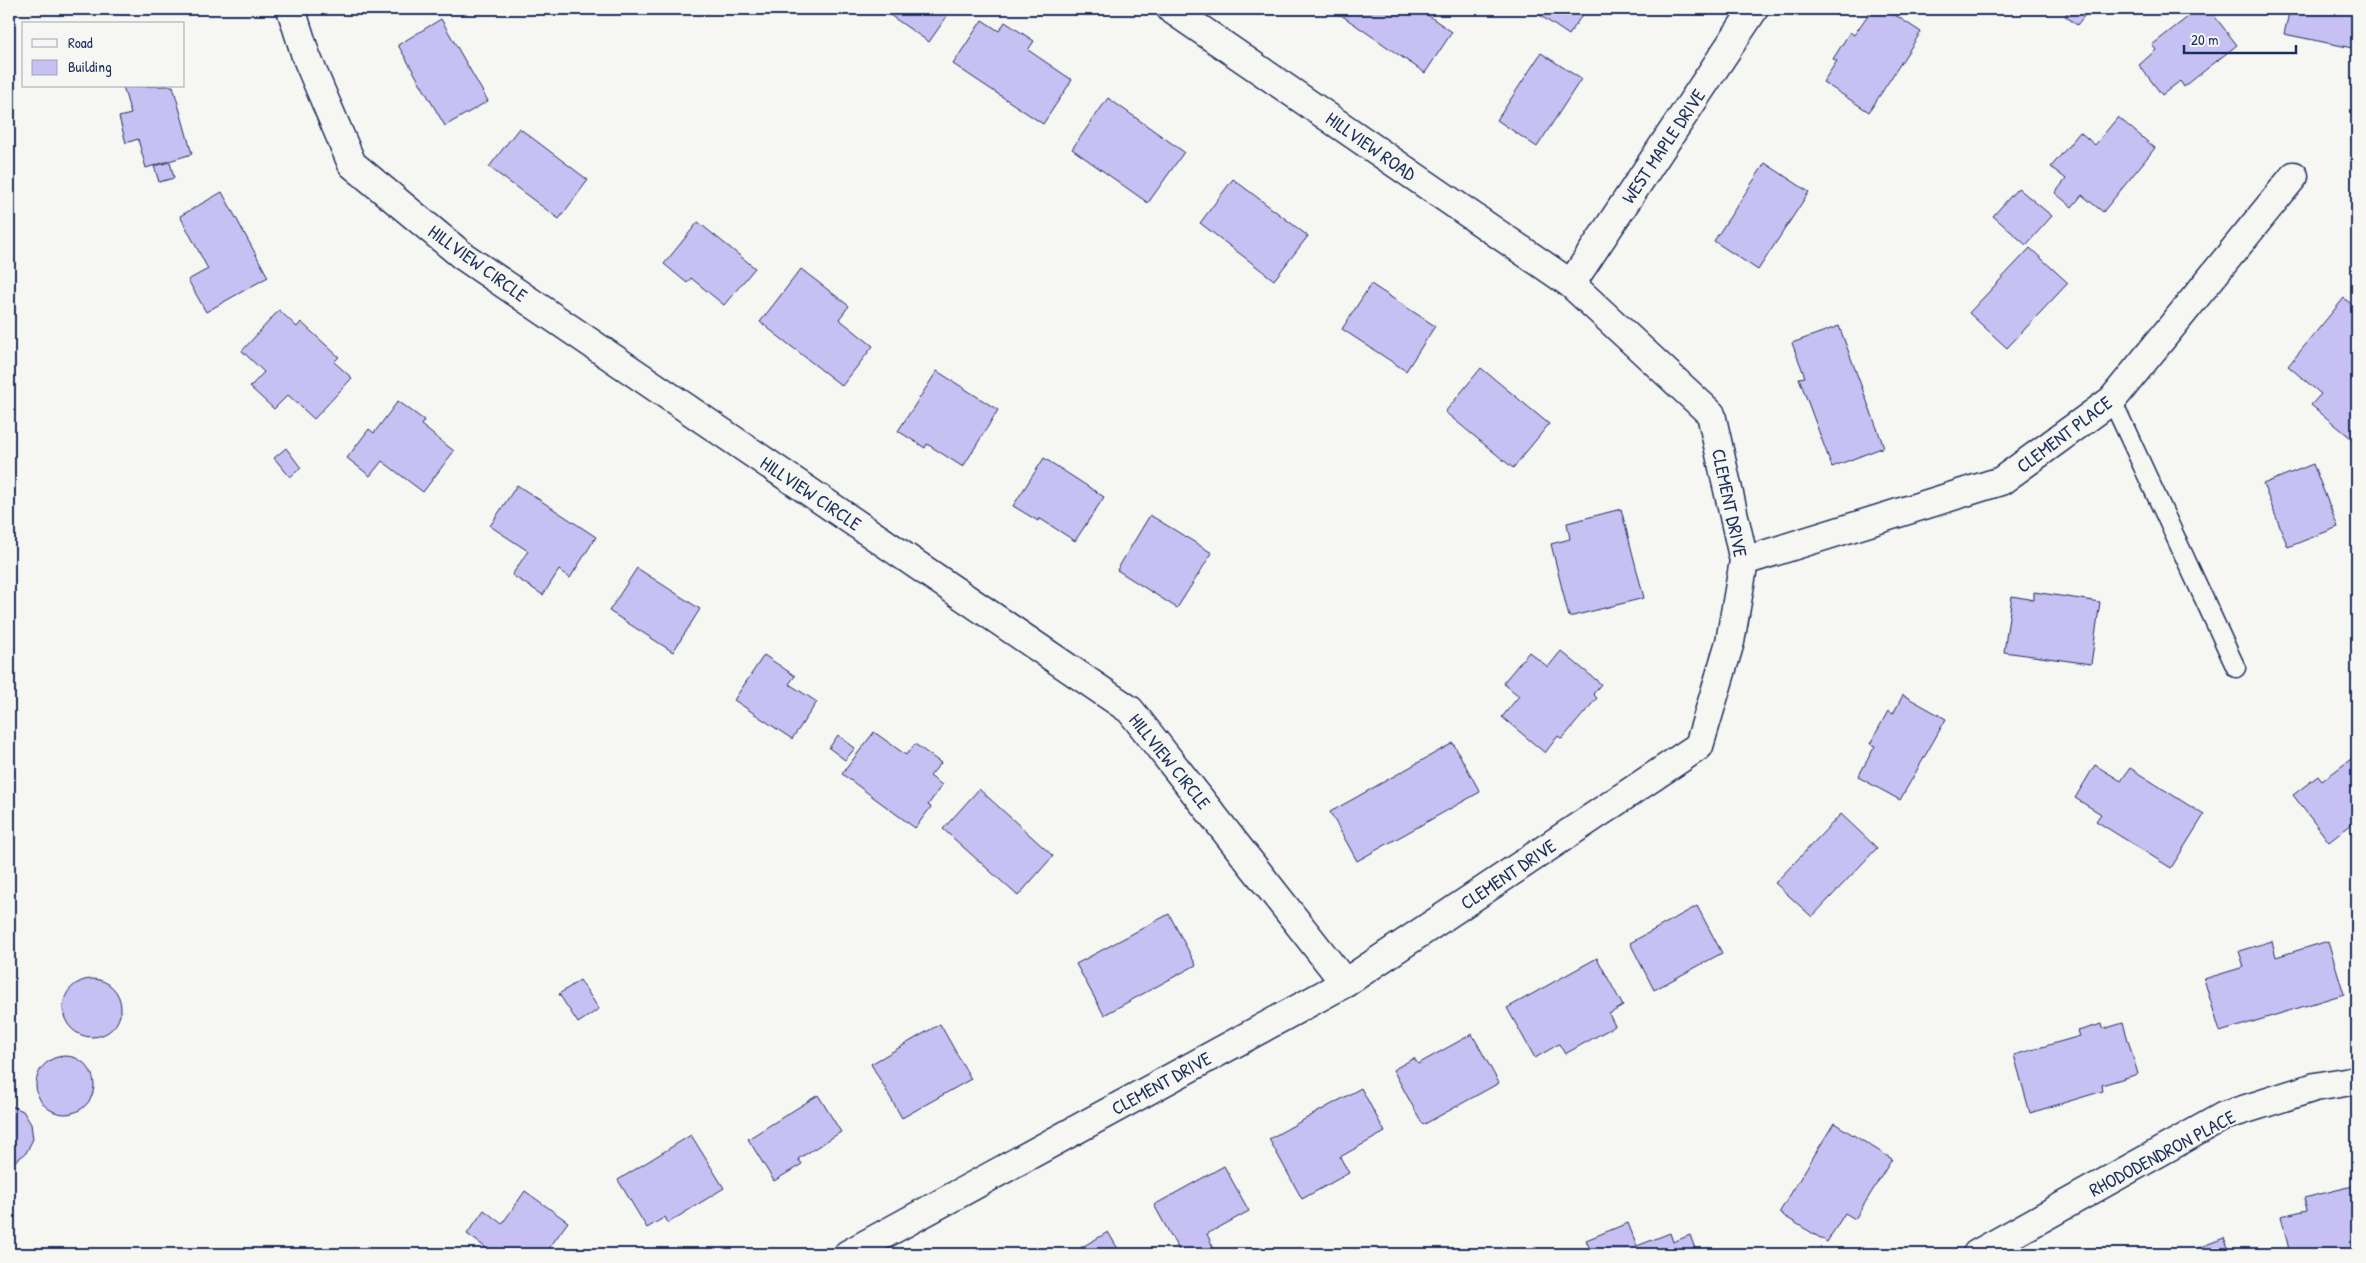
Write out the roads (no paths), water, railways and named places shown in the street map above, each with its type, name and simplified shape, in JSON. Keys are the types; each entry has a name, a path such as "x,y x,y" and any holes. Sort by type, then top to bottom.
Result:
{"street":[{"name":"HILLVIEW CIRCLE","path":"292,9 306,56 352,164 463,256 1130,710 1345,983"},
{"name":"HILLVIEW ROAD","path":"1170,9 1571,284"},
{"name":"WEST MAPLE DRIVE","path":"1571,284 1754,9"},
{"name":"CLEMENT PLACE","path":"1744,561 2001,481 2112,400 2294,176"},
{"name":"CLEMENT DRIVE","path":"848,1254 1345,983 1699,746 1730,642 1744,561 1711,414 1571,284"},
{"name":"RHODODENDRON PLACE","path":"1977,1254 2224,1116 2315,1087 2357,1080"}],"lane":[{"path":"2112,400 2236,668"}]}
